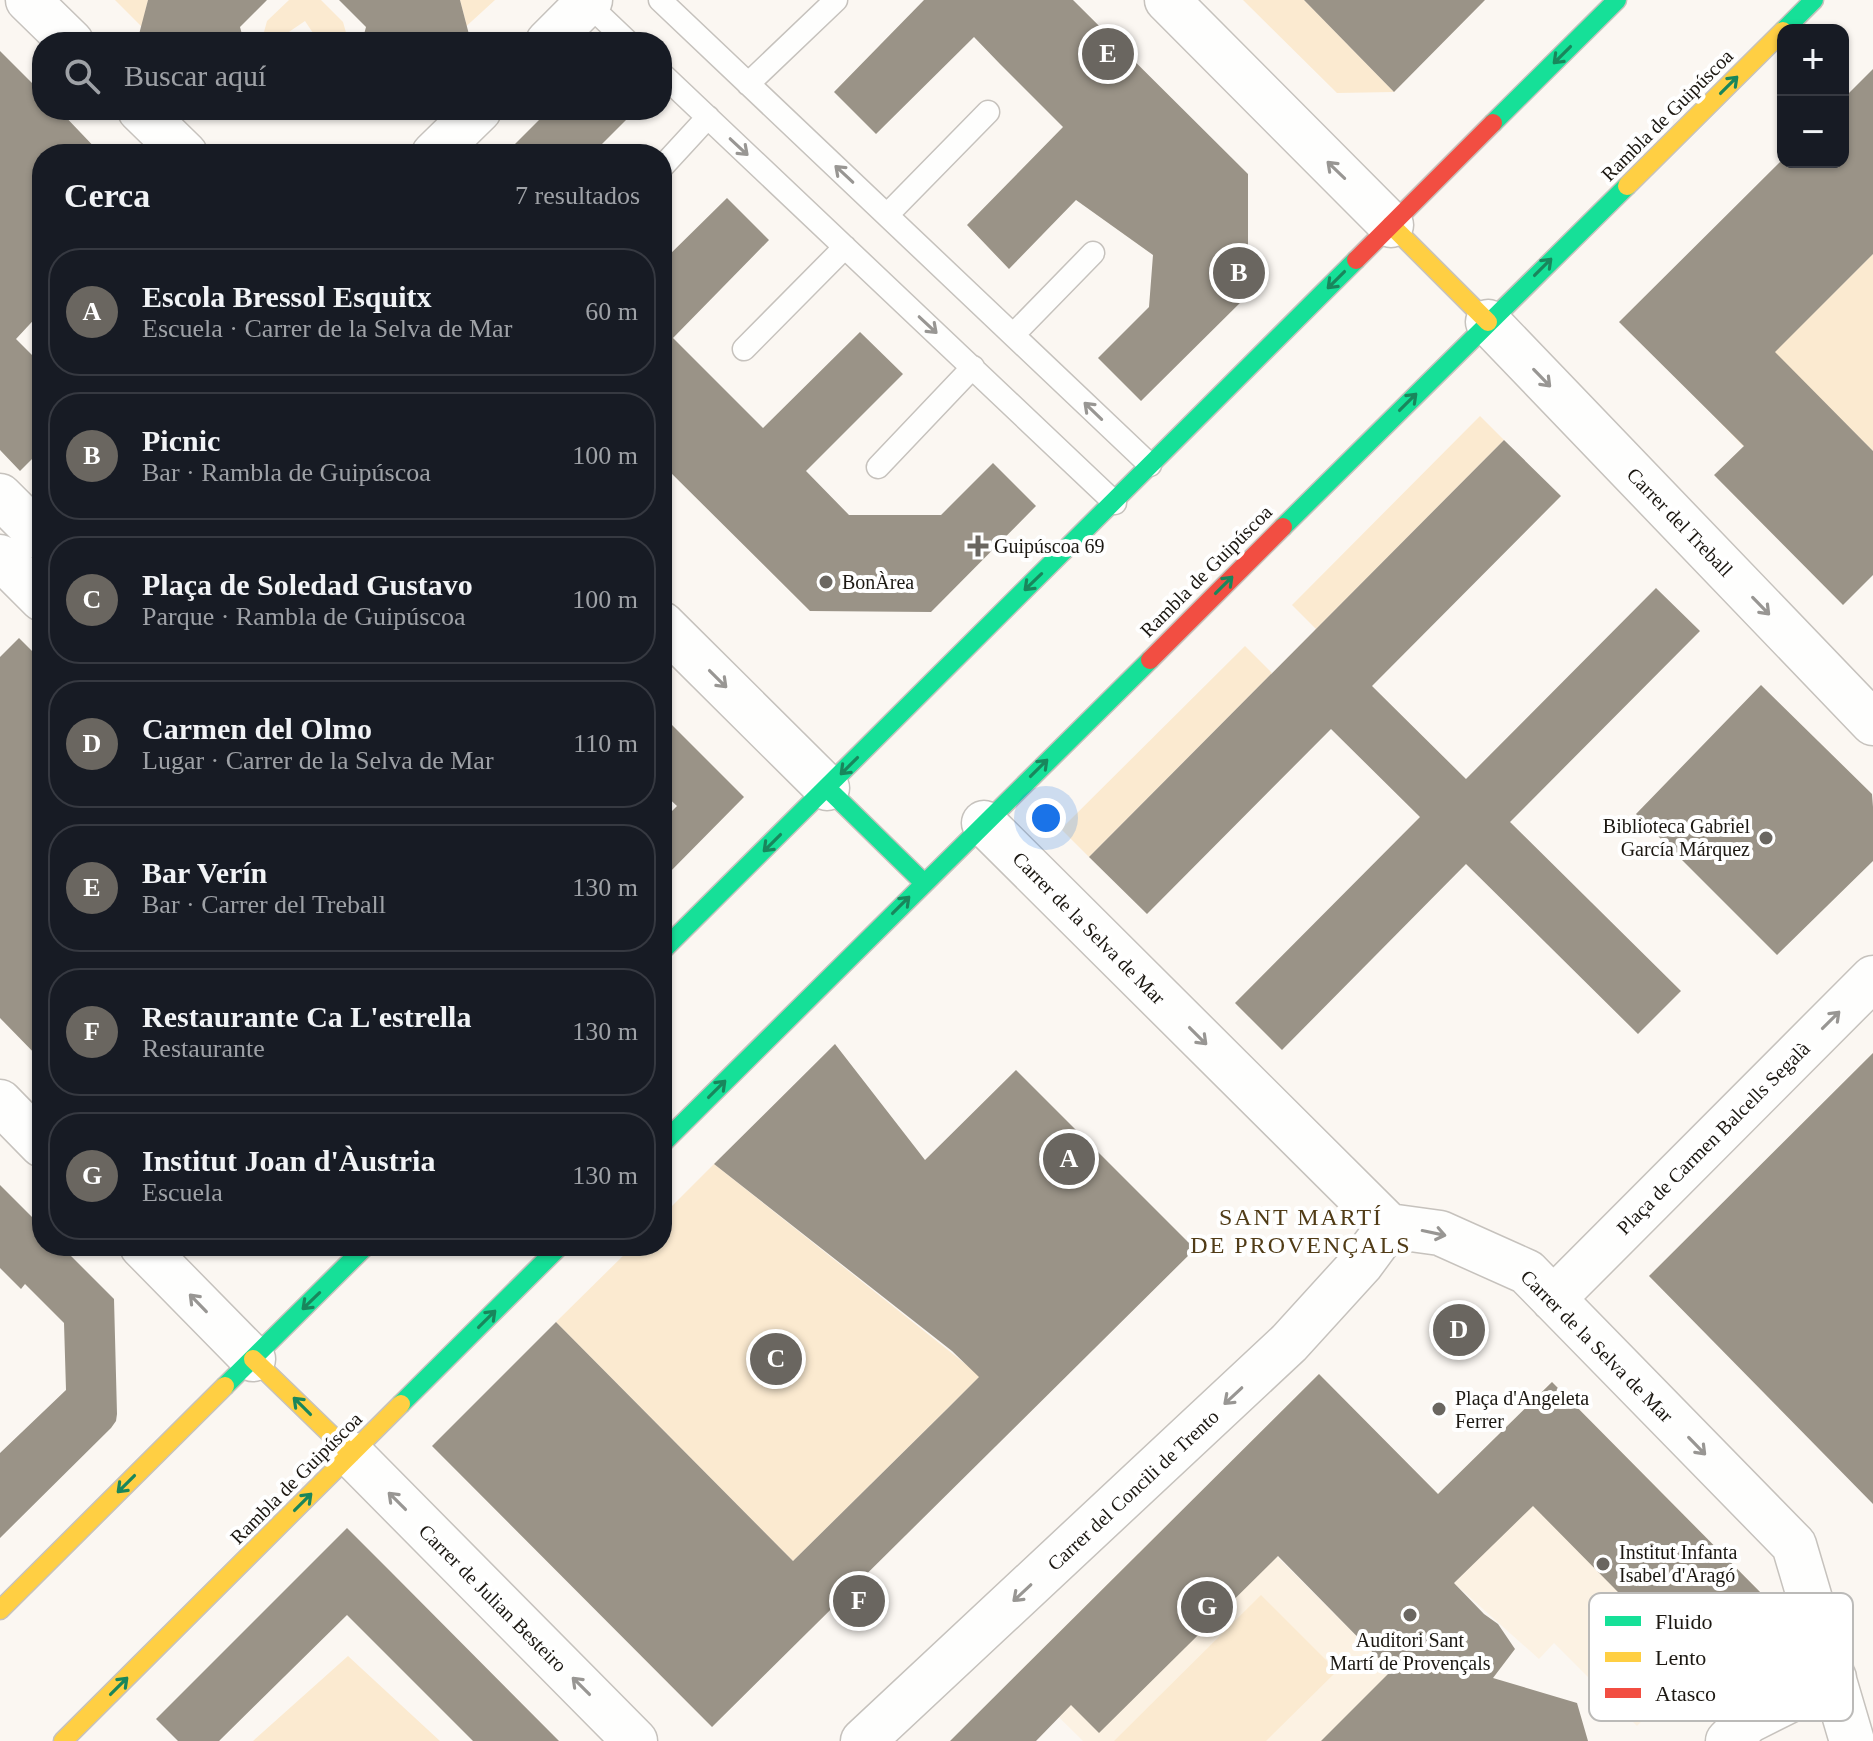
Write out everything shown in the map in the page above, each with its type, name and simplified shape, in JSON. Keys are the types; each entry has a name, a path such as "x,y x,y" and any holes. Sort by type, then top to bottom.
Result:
{"street":[{"path":"28,0 61,32"},
{"path":"1167,0 1488,322"},
{"path":"672,941 1617,0"},
{"name":"Rambla de Guipúscoa","path":"1789,24 1814,0"},
{"path":"558,32 589,1"},
{"name":"Rambla de Guipúscoa","path":"672,1134 1777,36"},
{"path":"150,120 175,144"},
{"path":"444,144 469,120"},
{"name":"Carrer del Treball","path":"1488,322 1873,723"},
{"path":"0,496 23,565"},
{"path":"672,634 924,883"},
{"name":"Carrer de la Selva de Mar","path":"984,823 1389,1226 1440,1233 1527,1272 1794,1545 1808,1593"},
{"name":"Plaça de Carmen Balcells Segalà","path":"1553,1299 1873,978"},
{"path":"0,1102 32,1135"},
{"name":"Carrer del Concili de Trento","path":"863,1741 1289,1343 1361,1264 1389,1226"},
{"path":"152,1256 351,1454"},
{"path":"0,1610 356,1256"},
{"name":"Rambla de Guipúscoa","path":"63,1741 550,1256"},
{"name":"Carrer de Julian Besteiro","path":"351,1454 635,1741"},
{"path":"1728,1741 1748,1721"},
{"name":"Carrer de la Selva de Mar","path":"1846,1721 1852,1741"}],"lane":[{"path":"660,0 1150,465"},
{"path":"748,84 836,0"},
{"path":"589,1 618,32"},
{"path":"672,83 1115,503"},
{"path":"887,215 988,112"},
{"path":"672,156 708,117"},
{"path":"744,349 845,247"},
{"path":"1013,335 1093,253"},
{"path":"878,467 973,367"}],"shaded area":[{"path":"115,0 148,0 142,26 166,32 147,32"},
{"path":"289,0 321,0 343,22 346,32 312,32 305,21 289,32 264,32 267,21"},
{"path":"460,0 495,0 458,32 466,23"},
{"path":"1243,0 1304,0 1394,92 1337,93"},
{"path":"1873,254 1873,451 1807,385 1743,446 1712,414"},
{"path":"1480,416 1504,440 1316,629 1292,605"},
{"path":"1245,646 1272,673 1089,857 1061,829"},
{"path":"714,1164 968,1366 1036,1299 1047,1310 793,1561 556,1322 623,1256 672,1256 672,1206"},
{"path":"1319,1374 1438,1494 1552,1382 1761,1593 1589,1593 1589,1678 1554,1643 1539,1659 1454,1583 1492,1545 1250,1529 1398,1678 1321,1741 1083,1741 1016,1675"},
{"path":"1261,1595 1337,1671 1266,1741 1114,1741"},
{"path":"348,1656 440,1741 253,1741"}],"building":[{"path":"148,0 267,0 240,27 241,32 140,32"},
{"path":"339,0 460,0 468,32 365,32 366,27"},
{"path":"924,0 1073,0 1248,174 1248,295 1141,401 1098,358 1149,307 1153,255 1076,200 1009,269 967,225 1063,127 974,37 876,134 834,92"},
{"path":"1304,0 1485,0 1394,92"},
{"path":"0,51 32,83 32,120 69,120 91,144 32,144 32,322 16,339 32,355 32,459 20,471 0,450"},
{"path":"1873,69 1873,254 1775,352 1873,451 1873,575 1843,605 1714,475 1744,446 1619,322 1777,165 1777,168 1849,168 1849,93"},
{"path":"539,120 626,120 602,144 515,144"},
{"path":"727,198 769,240 673,338 763,428 860,332 903,374 806,471 849,515 941,515 993,463 1036,506 931,612 810,611 672,474 672,252"},
{"path":"1504,440 1561,496 1372,686 1466,779 1656,588 1700,631 1510,822 1681,991 1638,1034 1466,864 1282,1050 1235,1003 1420,817 1331,729 1147,914 1089,857"},
{"path":"19,638 32,651 32,1051 0,1018 0,657"},
{"name":"Biblioteca Gabriel García Márquez","path":"1761,685 1872,794 1873,807 1873,861 1777,955 1636,814"},
{"path":"672,725 744,797 672,870 672,811 677,806 672,801"},
{"path":"835,1044 925,1160 1016,1070 1195,1249 712,1727 432,1446 556,1322 793,1561 947,1409 979,1377 952,1351 714,1164"},
{"path":"1873,1053 1873,1504 1649,1276"},
{"path":"0,1185 32,1217 32,1256 71,1256 114,1299 117,1414 111,1428 0,1538 0,1453 66,1390 64,1323 25,1284 21,1289 0,1268"},
{"path":"1319,1374 1438,1494 1552,1382 1761,1593 1619,1593 1533,1506 1454,1583 1498,1624 1515,1649 1493,1678 1577,1703 1588,1741 1321,1741 1391,1671 1278,1556 1099,1733 1071,1705 1036,1741 950,1741"},
{"path":"347,1528 559,1741 473,1741 347,1615 219,1741 178,1741 156,1719"}],"traffic: fast":[{"path":"1493,123 1617,0"},
{"path":"1790,24 1814,0"},
{"path":"1283,527 1627,186"},
{"path":"672,941 1356,260"},
{"path":"672,1134 1150,660"},
{"path":"827,788 924,883"},
{"path":"225,1386 356,1256"},
{"path":"401,1404 550,1256"}],"traffic: slow":[{"path":"1627,186 1777,37"},
{"path":"1391,225 1488,322"},
{"path":"253,1359 351,1454"},
{"path":"0,1610 225,1386"},
{"path":"63,1741 401,1404"}],"traffic: jam":[{"path":"1356,260 1493,123"},
{"path":"1150,660 1283,527"}],"place":[{"name":"Bar Verín","path":"1108,54"},
{"name":"Picnic","path":"1239,273"},
{"name":"Guipúscoa 69","path":"978,546"},
{"name":"BonÀrea","path":"826,582"},
{"name":"Biblioteca Gabriel García Márquez","path":"1766,838"},
{"name":"Escola Bressol Esquitx","path":"1069,1159"},
{"name":"Carmen del Olmo","path":"1459,1330"},
{"name":"Plaça de Soledad Gustavo","path":"776,1359"},
{"name":"Plaça d'Angeleta Ferrer","path":"1439,1409"},
{"name":"Institut Infanta Isabel d'Aragó","path":"1603,1564"},
{"name":"Restaurante Ca L'estrella","path":"859,1601"},
{"name":"Institut Joan d'Àustria","path":"1207,1607"},
{"name":"Auditori Sant Martí de Provençals","path":"1410,1615"}],"district":[{"name":"SANT MARTÍ DE PROVENÇALS","path":"1301,1231"}]}
